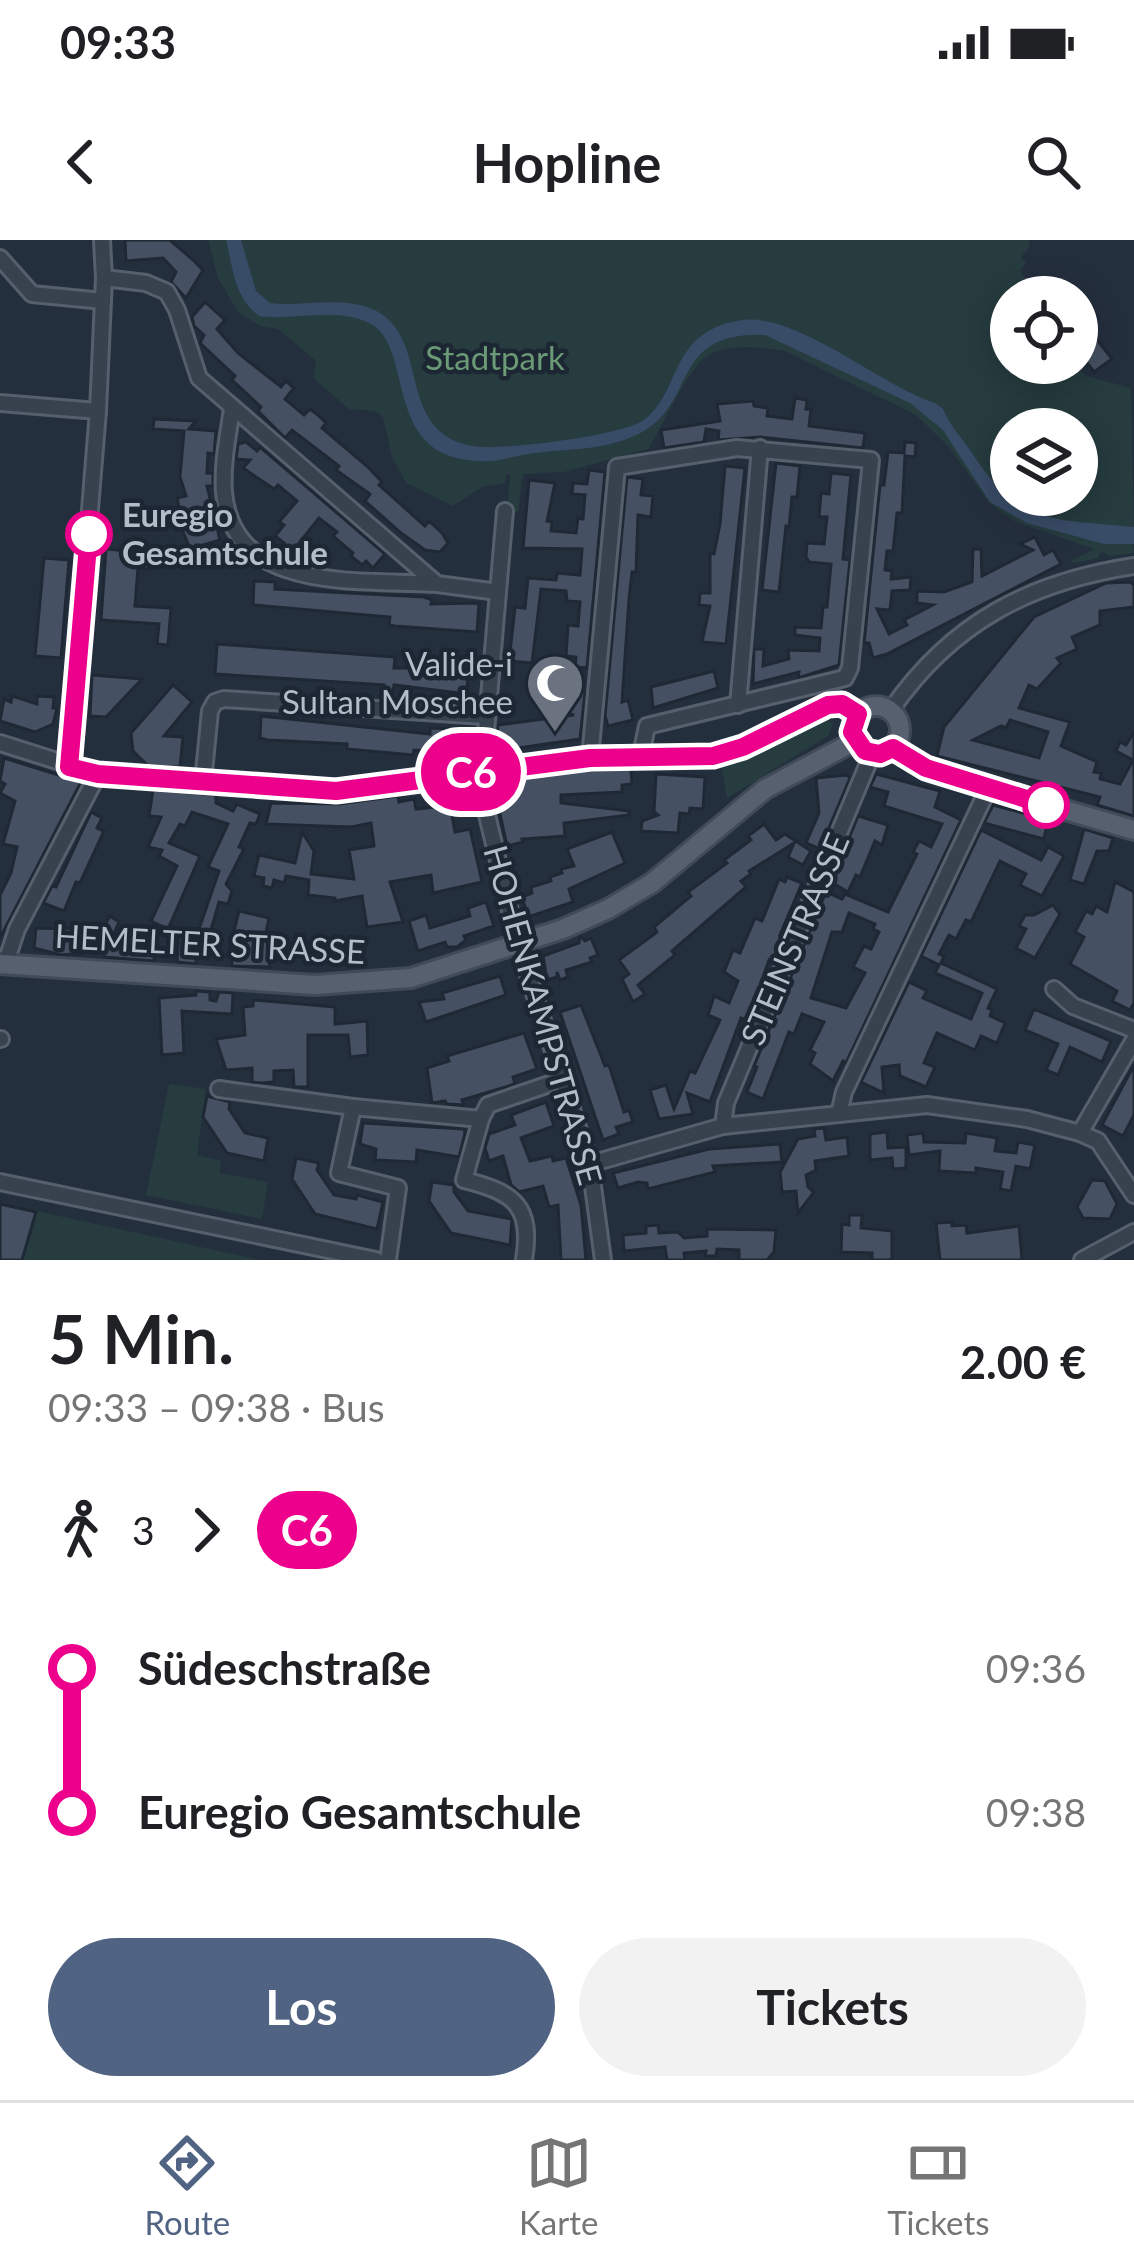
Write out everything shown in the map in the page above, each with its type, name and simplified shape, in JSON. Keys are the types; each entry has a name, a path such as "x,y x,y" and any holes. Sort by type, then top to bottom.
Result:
{"main road":[{"path":"893,748 901,728 891,710 874,705 858,714 852,732 855,741 872,754 893,748 926,768 1134,830"},
{"name":"HEMELTER STRASSE","path":"3,964 345,985 411,977 586,920 630,897 765,790 855,741"}],"street":[{"path":"69,767 98,411 104,278 101,240"},
{"path":"0,258 32,294 103,301"},
{"path":"104,278 146,283 167,292 199,378 437,584"},
{"path":"0,403 98,411"},
{"path":"232,409 224,496 230,521 260,559 299,575 498,592"},
{"path":"590,758 617,467 737,448 871,460 850,668 845,678 647,726 641,755"},
{"path":"738,705 760,448"},
{"name":"HOHENKAMPSTRASSE","path":"505,511 481,790 518,944 590,1164 603,1260"},
{"path":"891,710 931,658 974,624 1053,584 1134,566"},
{"path":"202,782 210,711 214,702 224,699 485,716"},
{"path":"0,743 98,774 336,791 590,758 713,756 743,747 828,705 842,704 858,714"},
{"name":"STEINSTRASSE","path":"723,1126 726,1103 872,754"},
{"path":"3,964 98,774"},
{"path":"839,1114 844,1092 988,789"},
{"path":"1054,989 1073,1006 1134,1030"},
{"path":"1080,1133 1134,1040"},
{"path":"524,1260 527,1226 522,1210 492,1186 464,1180 488,1105 560,1080"},
{"path":"219,1089 481,1119"},
{"path":"590,1164 723,1126 927,1106 1027,1119 1080,1133 1098,1142 1134,1195"},
{"path":"353,1107 339,1173 398,1188 388,1260"},
{"path":"0,1182 376,1260"},
{"path":"1082,1260 1134,1232"}],"green space":[{"name":"Stadtpark","path":"208,240 1029,240 1021,257 1026,263 1020,270 1023,276 990,276 990,384 1098,384 1098,379 1131,388 1134,553 1110,556 1101,551 1098,558 1075,563 1071,561 1094,549 1007,516 1098,516 1098,408 990,408 990,504 949,447 916,415 785,351 753,347 719,350 702,360 648,449 564,472 523,474 518,512 507,511 510,474 505,483 482,487 453,506 406,483 392,457 383,417 375,411 349,409 313,378 316,361 278,329 260,326 238,312 218,278"},
{"path":"824,718 833,723 828,736 727,798 721,766"},
{"path":"169,1084 206,1089 197,1155 221,1161 220,1173 268,1182 262,1219 146,1195"},
{"path":"0,1203 260,1260 0,1260"}],"water":[{"path":"226,240 241,240 256,291 270,303 358,305 389,320 402,338 431,422 447,437 472,446 560,441 631,426 656,408 701,336 743,320 788,328 943,409 990,478 990,502 943,430 910,403 765,335 735,337 699,355 661,418 630,438 496,460 455,458 430,445 415,426 393,356 384,336 369,323 329,315 259,316 239,291"},
{"path":"1015,516 1134,527 1134,544 1104,544"}],"building":[{"path":"125,240 170,240 193,260 203,270 186,298 171,282 176,272 163,258 126,261"},
{"path":"205,302 225,320 217,329 238,353 281,387 286,381 294,388 285,399 304,415 310,409 318,415 326,423 322,428 368,467 382,482 379,485 425,526 429,521 442,533 448,543 440,552 425,550 401,533 365,501 370,494 336,470 339,466 292,430 285,438 258,411 261,407 232,380 235,376 200,343 204,335 192,317"},
{"path":"1098,341 1112,359 1098,369"},
{"path":"795,398 807,400 809,426 865,433 863,448 760,437 718,440 719,431 706,429 704,442 664,448 661,430 720,421 717,404 753,401 754,406 768,408 767,416 792,419"},
{"path":"154,419 196,421 189,429 216,431 214,454 208,453 207,473 213,473 213,486 207,486 220,540 190,549 174,509 179,507 177,498 186,496 180,477 184,431 153,429"},
{"path":"246,442 257,451 260,447 385,554 373,568 351,556 333,536 337,532 319,518 288,557 278,550 284,543 275,536 284,525 279,522 297,501 278,485 274,489 243,468 250,460 236,459 238,444"},
{"path":"905,442 916,443 915,457 905,456 902,513 897,513 893,551 887,551 885,570 892,571 891,579 911,577 910,590 892,591 890,610 877,609 889,634 933,605 917,603 917,591 944,592 972,582 973,549 981,549 982,576 1033,550 1020,544 1035,537 1044,555 1053,550 1061,564 873,658 869,643 864,643 880,485 884,485 888,452 904,453"},
{"path":"776,463 800,466 797,497 792,497 786,526 779,592 762,590"},
{"path":"725,466 745,468 726,644 702,642 710,606 699,605 700,593 710,593 710,553 714,554 720,524"},
{"path":"589,470 605,472 587,668 575,667 576,657 566,656 568,625 578,626 580,602 567,601 566,591 541,589 532,663 509,661 515,607 525,608 528,578 556,580 557,573 580,575 582,549 523,548 529,480 555,483 547,521 552,522 551,531 576,533 585,495 572,494 573,483 587,484"},
{"path":"831,473 851,475 843,559 850,560 839,665 798,678 799,672 753,684 754,649 764,649 763,666 789,659 788,650 819,651 820,638 795,635 795,627 821,628 823,607 827,607 831,564 809,562 806,557 807,543 824,544 827,517 819,517 821,493 829,494"},
{"path":"627,477 643,479 641,495 653,496 651,517 638,515 636,572 632,572 629,599 622,702 628,700 633,720 608,726 605,716"},
{"path":"106,549 150,553 149,569 138,568 135,606 171,608 168,645 157,644 159,624 101,620"},
{"path":"44,558 69,560 61,658 35,656"},
{"path":"254,581 275,582 275,589 424,597 431,604 479,603 477,632 389,625 390,617 253,605"},
{"path":"1106,583 1134,585 1134,607 1100,611 1100,625 1072,637 1077,649 1057,658 1061,663 1037,689 1029,685 1019,708 1070,722 1061,746 1097,762 1094,772 1101,773 1100,779 1120,784 1133,760 1116,751 1134,732 1134,816 1097,805 1100,797 937,756 944,727 1034,617","holes":["1010,720 1048,732 1039,758 973,740 1006,728"]},
{"path":"217,644 395,657 394,668 468,668 467,694 394,685 392,699 383,698 384,685 215,674"},
{"path":"714,671 718,688 653,708 651,687"},
{"path":"92,675 142,679 106,717 90,716"},
{"path":"549,684 585,692 580,739 497,751 498,725 574,715 548,709"},
{"path":"173,685 192,702 164,736 183,737 180,767 148,766 133,751 131,733"},
{"path":"12,696 37,704 37,696 54,697 53,724 35,732 0,721 4,699 11,702"},
{"path":"261,716 430,734 430,728 456,729 464,731 462,753 414,750 413,755 347,749 347,744 268,740 260,738"},
{"path":"4,758 81,782 0,938 0,895 17,847 3,844 15,801 0,793 5,784 0,781"},
{"path":"591,769 631,769 632,784 622,785 622,792 561,795 561,803 629,811 629,815 564,823 565,836 522,839 507,846 493,782"},
{"path":"656,774 705,777 703,809 680,813 678,833 641,831 642,821 658,815 654,812"},
{"path":"876,774 940,791 935,807 961,820 846,1063 843,1061 833,1081 810,1064 815,1053 810,1050 824,1022 802,1014 794,1034 789,1032 763,1099 747,1092 754,1066 826,892 842,899 845,894 888,912 919,841 931,847 942,824 884,806 888,792 870,787","holes":["849,913 875,924 873,929 879,932 871,949 864,946 853,967 865,973 846,1008 811,998 832,932 842,932"]},
{"path":"816,778 850,778 820,849 806,843 819,813"},
{"path":"458,787 461,809 451,810 455,832 470,829 482,882 433,893 431,875 390,882 403,922 367,927 362,896 335,901 308,895 309,880 286,876 284,883 274,880 272,888 263,886 264,878 254,876 259,855 295,863 302,832 314,851 311,874 354,879 349,850 374,846 371,823 351,827 266,824 271,803 339,804 398,796 399,802 414,799 416,809 444,806 441,790"},
{"path":"153,790 216,795 216,803 233,811 237,804 260,814 256,824 250,823 239,847 244,849 226,884 232,891 228,904 219,902 209,937 209,958 196,957 196,964 177,962 179,934 197,935 219,871 208,867 228,824 192,812 169,843 200,856 168,929 151,921 177,866 159,856 162,850 148,847 161,817 149,816"},
{"path":"993,805 1048,820 1044,839 984,823"},
{"path":"91,812 102,818 97,828 104,831 80,883 76,882 64,911 43,903 52,886 56,887"},
{"path":"858,816 888,825 882,845 875,841 848,892 831,882"},
{"path":"764,824 776,840 785,834 811,851 803,865 788,857 794,843 749,871 741,881 746,887 638,985 645,994 633,1002 622,979 629,974 619,960 657,932 654,927 691,896 688,892 727,863 724,860"},
{"path":"1084,829 1113,838 1109,851 1097,851 1084,884 1070,880"},
{"path":"981,830 1041,860 1048,847 1064,856 1042,896 1020,885 1026,874 1000,861 971,922 966,920 956,939 949,935 939,954 944,956 941,963 997,989 988,1008 990,1016 1005,1023 997,1043 981,1036 975,1050 937,1033 924,1063 935,1067 926,1087 900,1076 899,1065 882,1067 884,1093 861,1082 909,982 927,991 923,998 971,1019 982,993 935,973 939,965 921,956"},
{"path":"612,832 625,863 569,889 573,902 528,917 522,897 532,893 531,887 551,881 561,869 574,866 567,849"},
{"path":"787,877 802,883 780,935 784,936 773,962 769,960 748,1021 741,1018 710,1102 687,1093 693,1114 659,1119 650,1090 666,1085 674,1109 720,1020 708,1015 714,996 729,1003 738,981 724,972 733,950 740,953 755,918 762,921 779,879 785,882"},
{"path":"1115,882 1134,892 1134,1003 1130,1010 1112,1001 1117,991 1070,964 1084,937 1075,932 1086,911 1092,914 1096,906 1107,912"},
{"path":"486,902 494,926 464,936 466,940 457,947 447,947 445,942 418,951 409,921 426,915 430,928 470,916 468,908"},
{"path":"1053,905 1060,914 1035,958 1016,948 1026,929 1019,926 1025,915"},
{"path":"239,911 269,918 266,932 278,935 275,945 267,943 270,967 232,966 230,947"},
{"path":"110,916 119,922 114,933 155,940 154,961 104,957 104,926"},
{"path":"36,928 78,929 85,934 83,953 61,955 34,948"},
{"path":"580,936 585,941 591,938 598,955 590,958 592,962 566,970 568,977 560,980 557,972 557,977 547,980 543,956 579,943"},
{"path":"500,976 506,995 426,1022 419,1002 444,999 442,993"},
{"path":"196,991 210,992 210,1000 216,1001 219,992 233,993 232,1014 182,1011 184,1053 162,1055 159,998 196,995"},
{"path":"253,1000 335,1007 335,1024 367,1021 368,1055 350,1057 348,1035 308,1035 308,1087 294,1087 293,1070 274,1071 274,1082 261,1083 252,1082 252,1068 226,1070 216,1039 245,1035 243,1007 253,1006"},
{"path":"581,1005 605,1066 609,1065 624,1112 629,1110 633,1122 616,1127 619,1134 603,1140 560,1012"},
{"path":"1034,1009 1111,1041 1102,1062 1070,1047 1058,1075 1046,1070 1058,1044 1025,1030"},
{"path":"524,1033 537,1069 513,1077 515,1084 462,1100 464,1105 432,1103 427,1068 449,1061 447,1056"},
{"path":"1134,1065 1134,1115 1123,1136 1102,1125"},
{"path":"207,1096 230,1102 229,1109 245,1133 268,1138 264,1161 227,1153 203,1117"},
{"path":"546,1102 554,1126 521,1138 530,1161 566,1158 581,1205 586,1260 561,1260 558,1205 549,1207 543,1186 519,1192 511,1185 503,1156 489,1161 485,1148 489,1134 515,1125 511,1115"},
{"path":"363,1123 464,1129 465,1133 459,1157 417,1150 416,1162 375,1160 376,1149 360,1144"},
{"path":"824,1128 826,1140 847,1137 849,1156 815,1161 816,1170 806,1175 814,1192 798,1213 796,1191 782,1192 780,1172 798,1139 815,1136 814,1129"},
{"path":"887,1132 888,1148 906,1147 906,1168 893,1169 892,1158 870,1160 870,1134"},
{"path":"923,1133 924,1142 965,1143 966,1133 997,1138 995,1151 1016,1153 1018,1142 1035,1145 1030,1169 1016,1166 1011,1191 1000,1189 1003,1172 939,1171 940,1151 909,1155 907,1135"},
{"path":"780,1144 782,1162 713,1166 715,1172 648,1189 647,1183 638,1182 618,1188 613,1173 709,1149"},
{"path":"296,1158 319,1163 317,1170 334,1195 383,1202 377,1229 315,1214 292,1179"},
{"path":"1092,1180 1105,1181 1117,1204 1110,1219 1083,1218 1077,1207"},
{"path":"432,1182 454,1185 468,1211 512,1219 510,1245 451,1233 429,1201"},
{"path":"0,1204 36,1212 22,1260 0,1260"},
{"path":"849,1215 862,1215 861,1228 892,1231 892,1260 872,1260 872,1253 841,1252 842,1224 849,1225"},
{"path":"952,1222 952,1226 966,1225 967,1233 1019,1226 1022,1260 940,1260 936,1223"},
{"path":"658,1225 659,1233 678,1232 684,1238 707,1236 707,1229 776,1230 774,1252 767,1260 739,1260 739,1250 717,1249 716,1256 705,1256 706,1251 684,1253 685,1260 667,1260 665,1247 624,1251 623,1235 646,1233 646,1226"}],"bus line":[{"name":"C6","path":"89,534 69,767 98,774 336,791 590,758 713,756 743,747 828,705 842,704 858,714 852,732 865,751 880,754 893,748 926,768 1046,805"}],"place":[{"name":"Euregio Gesamtschule","path":"89,534"},
{"name":"Valide-i Sultan Moschee","path":"555,734"}]}
